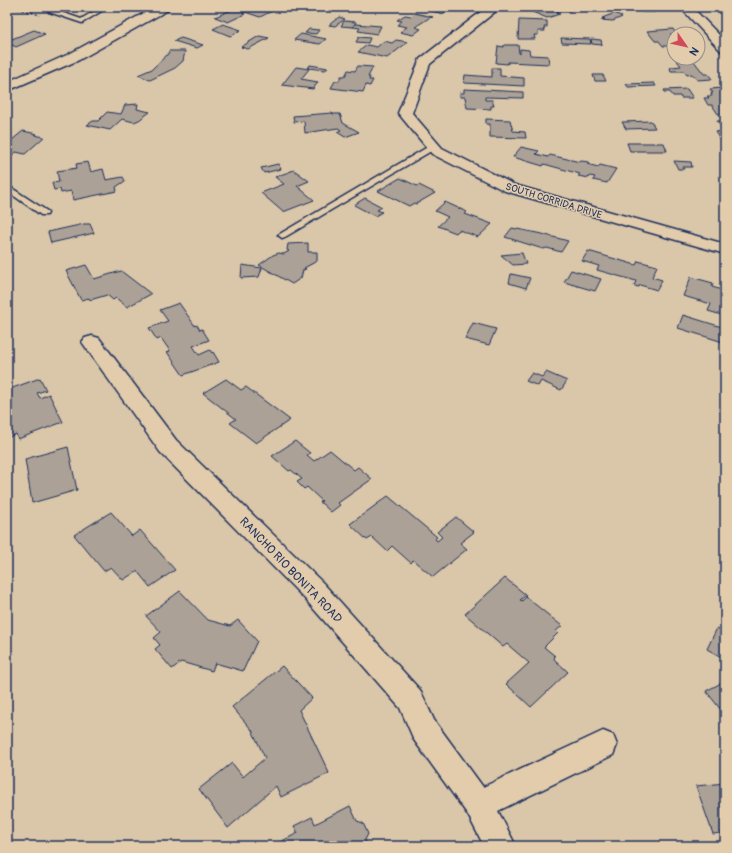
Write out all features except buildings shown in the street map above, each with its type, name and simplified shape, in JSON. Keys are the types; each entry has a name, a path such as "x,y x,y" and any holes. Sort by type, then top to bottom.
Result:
{"street":[{"path":"7,87 74,57 164,7"},
{"name":"SOUTH CORRIDA DRIVE","path":"495,7 486,12 424,62 405,113 437,151 510,188 725,249"},
{"path":"686,7 725,48"},
{"name":"RANCHO RIO BONITA ROAD","path":"92,342 168,446 314,591 410,699 424,730 478,805 501,846"},
{"path":"478,805 603,744"}],"lane":[{"path":"55,7 51,11 82,21 105,7"},
{"path":"282,235 434,147"},
{"path":"7,187 44,213"}]}
